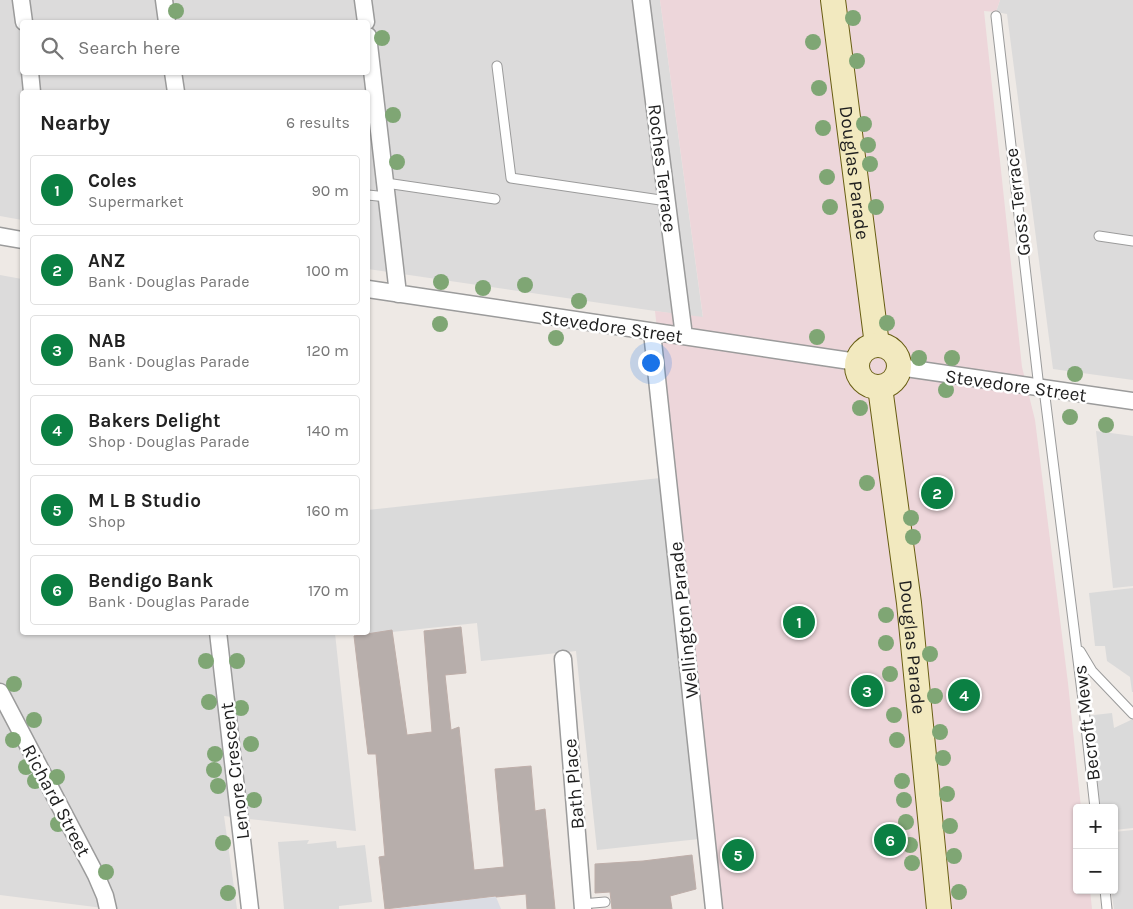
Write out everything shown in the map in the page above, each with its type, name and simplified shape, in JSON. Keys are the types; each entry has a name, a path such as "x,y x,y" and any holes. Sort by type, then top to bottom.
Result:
{"street":[{"path":"21,0 24,20"},
{"path":"164,0 167,20"},
{"path":"363,0 366,20"},
{"name":"Roches Terrace","path":"641,0 684,336"},
{"name":"Douglas Parade","path":"833,0 877,345"},
{"path":"370,53 398,294"},
{"path":"30,75 32,90"},
{"path":"173,75 176,90"},
{"path":"0,236 20,240"},
{"name":"Stevedore Street","path":"370,289 857,362"},
{"name":"Wellington Parade","path":"652,332 714,909"},
{"path":"877,345 888,348 894,353 898,360 899,368 897,375 892,381 880,387 867,384 860,378 857,362 860,355 866,349 877,345"},
{"name":"Stevedore Street","path":"899,368 1133,401"},
{"name":"Douglas Parade","path":"880,387 909,603 939,909"},
{"name":"Lenore Crescent","path":"218,635 250,909"},
{"name":"Bath Place","path":"563,659 582,906"},
{"name":"Richard Street","path":"0,692 96,874 108,909"}],"lane":[{"name":"Goss Terrace","path":"996,16 1041,389 1076,639"},
{"path":"497,66 511,178 667,201"},
{"path":"370,194 386,190 496,199"},
{"path":"1099,236 1133,241"},
{"path":"1076,639 1080,653 1088,665 1133,714"},
{"name":"Becroft Mews","path":"1076,639 1095,804"},
{"path":"1105,894 1107,909"},
{"path":"582,906 605,902"}],"shaded area":[{"path":"0,0 660,0 703,318 370,269 370,90 20,90 20,220 0,216"},
{"path":"660,0 1000,0 996,12 984,11 1022,367 1035,420 1068,683 1081,804 1073,804 1073,894 1090,894 1092,909 721,909 655,311 703,317"},
{"path":"1000,0 1133,0 1133,380 1053,369 1007,14 996,12"},
{"path":"0,275 20,279 20,635 335,635 356,831 224,816 237,909 111,909 0,895"},
{"path":"1096,431 1133,436 1133,586 1113,588"},
{"path":"660,478 699,839 597,850 576,651 481,661 477,623 370,634 370,510"},
{"path":"1133,588 1132,692 1130,677 1107,661 1105,646 1095,646 1089,593"},
{"path":"1112,713 1114,728 1133,719 1133,828 1118,830 1118,804 1095,804 1085,716"},
{"path":"1133,830 1133,909 1114,909 1112,894 1118,894 1118,832"},
{"path":"309,840 307,844 336,841 337,848 365,845 372,902 339,906 339,909 284,909 278,842"},
{"path":"496,897 501,909 392,909 472,899"}],"building":[{"path":"461,627 466,673 445,675 451,730 459,727 474,870 504,867 495,769 531,766 535,811 545,809 555,909 527,909 526,894 385,909 379,857 385,856 376,754 368,754 354,636 370,635 392,630 407,735 432,732 424,631"},
{"path":"692,855 696,889 670,896 672,909 612,909 610,892 595,893 595,864"}],"place":[{"name":"ANZ","path":"937,493"},
{"name":"Coles","path":"799,622"},
{"name":"NAB","path":"867,691"},
{"name":"Bakers Delight","path":"964,695"},
{"name":"Bendigo Bank","path":"890,840"},
{"name":"M L B Studio","path":"738,855"}]}
